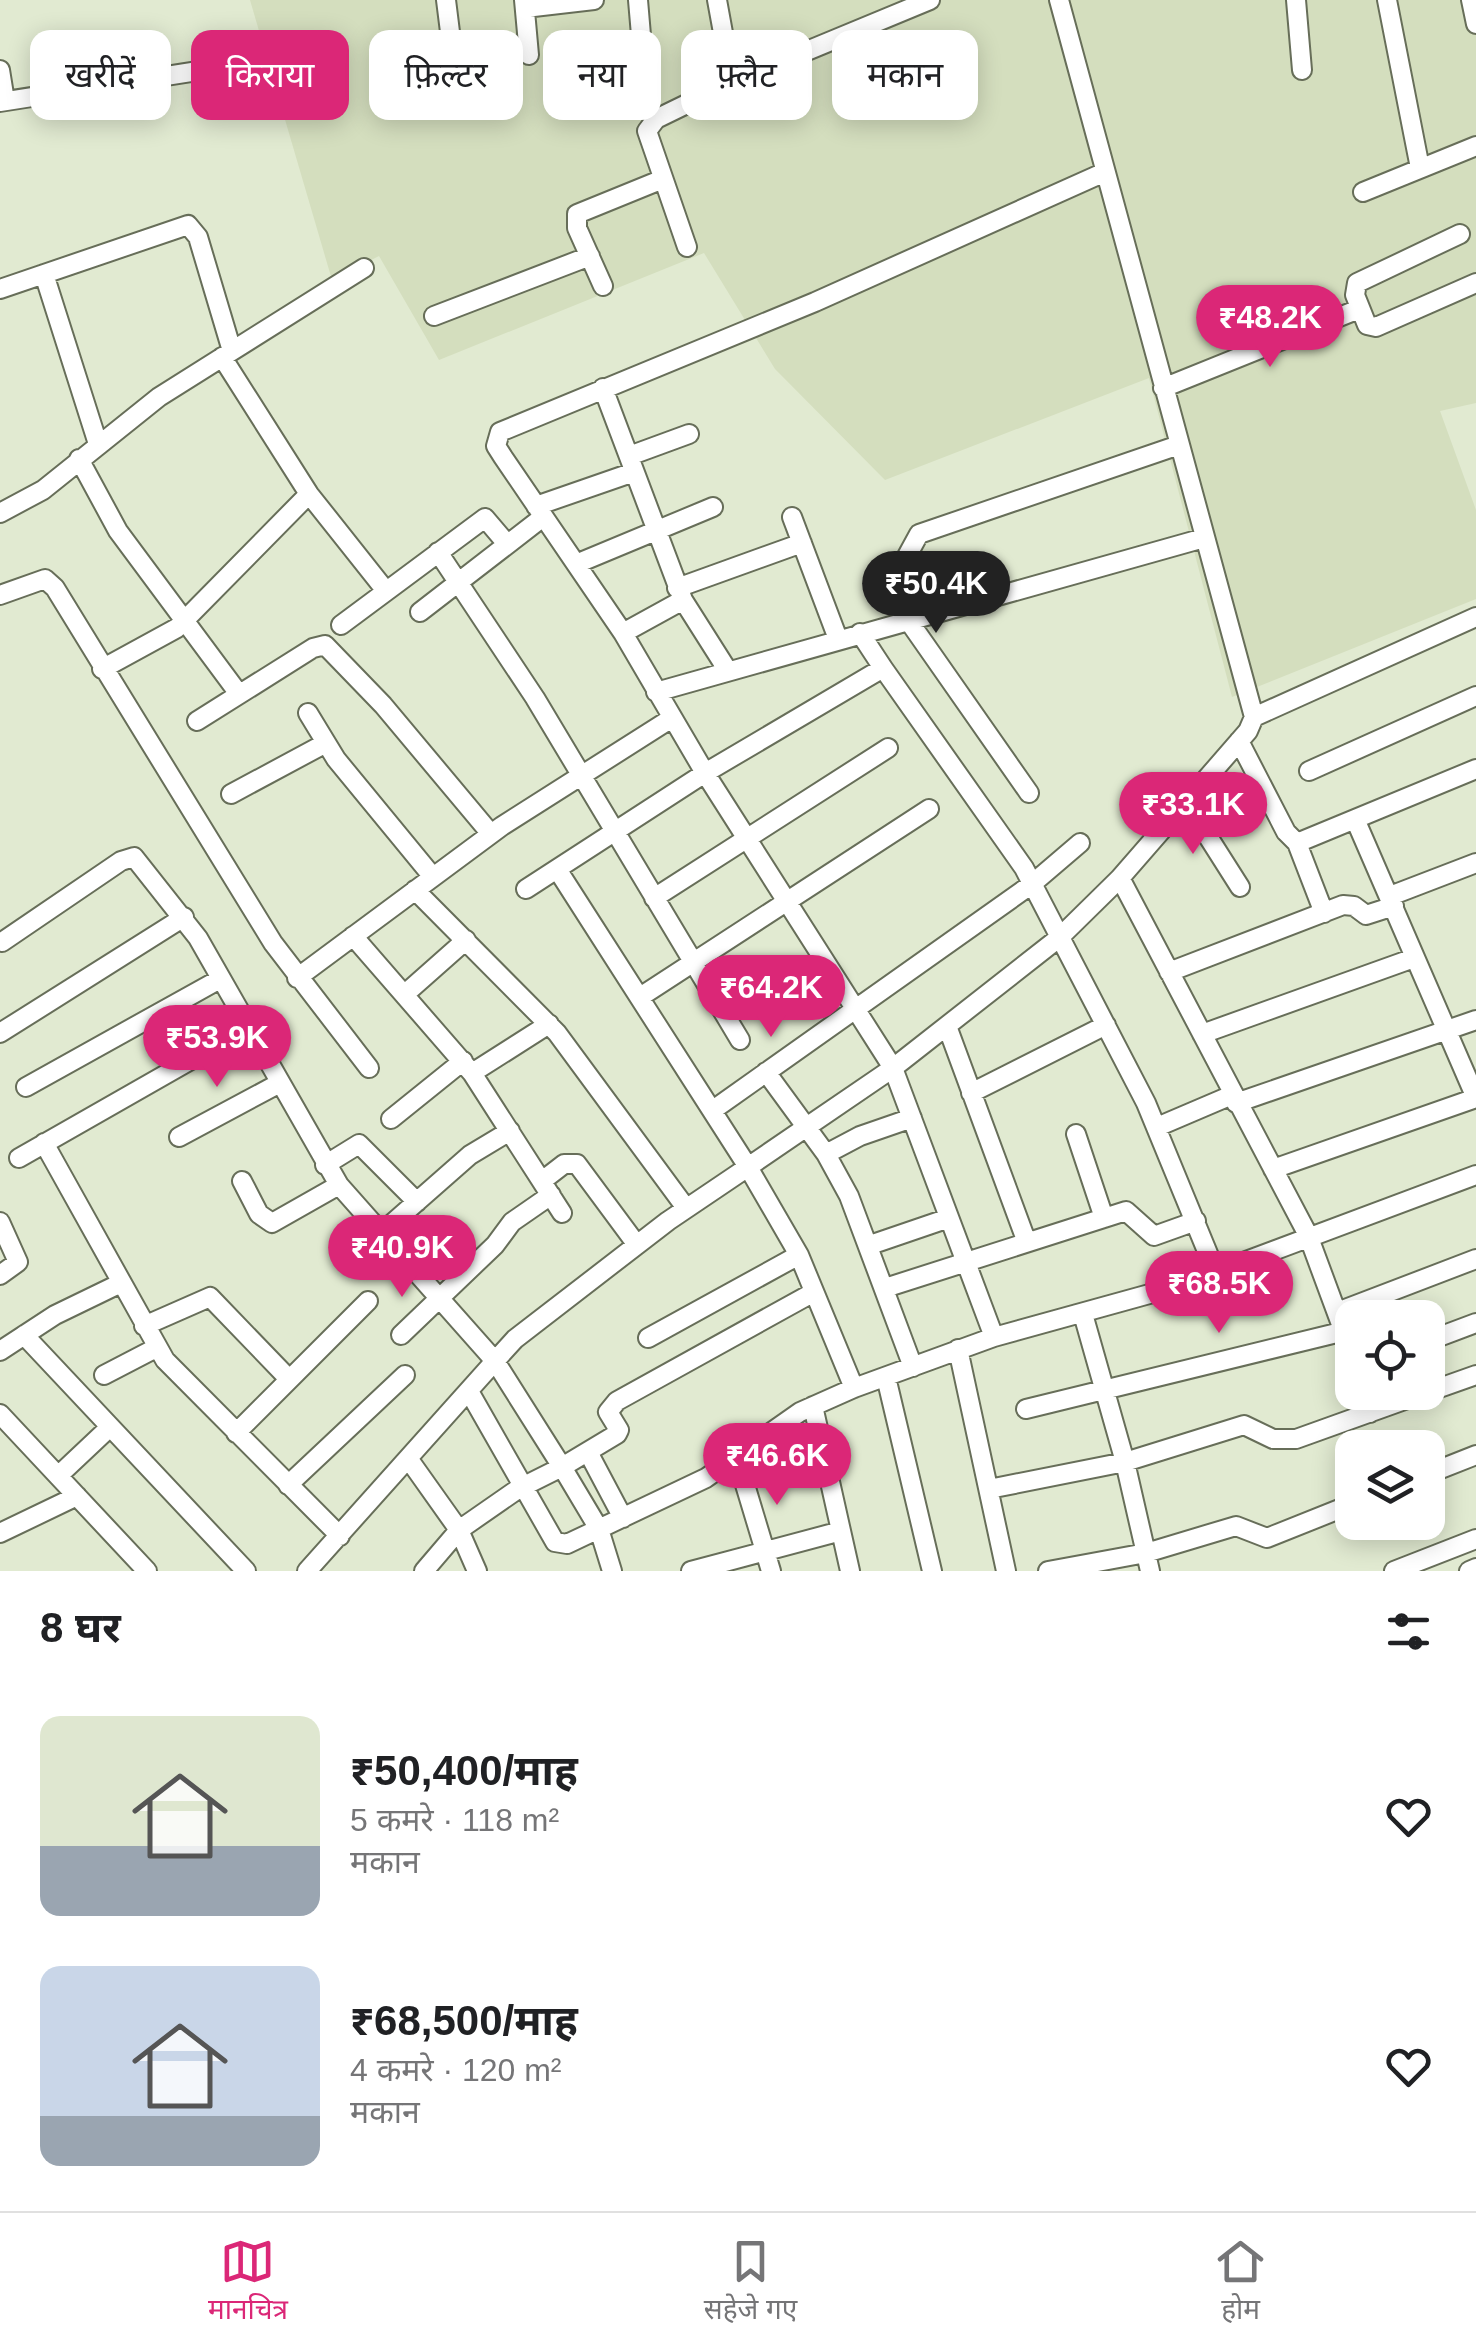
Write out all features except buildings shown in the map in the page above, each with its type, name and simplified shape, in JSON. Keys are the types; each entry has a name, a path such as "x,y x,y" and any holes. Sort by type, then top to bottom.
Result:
{"street":[{"path":"446,0 449,30"},
{"path":"529,55 524,4 594,0"},
{"path":"638,0 640,30"},
{"path":"717,0 722,30"},
{"path":"812,49 930,0"},
{"path":"1059,0 1254,717"},
{"path":"1296,0 1302,70"},
{"path":"1387,0 1420,168"},
{"path":"1471,0 1476,24"},
{"path":"0,70 2,102 191,72"},
{"path":"681,108 650,124 649,141 687,247"},
{"path":"1362,192 1476,146"},
{"path":"994,1336 893,1068 705,773 623,633 495,438 500,432 816,302 1105,172"},
{"path":"604,286 577,228 577,214 662,180"},
{"path":"0,289 188,225 198,237 227,354 308,494 386,591"},
{"path":"1460,234 1357,283 1358,309 1366,324 1376,327 1476,284"},
{"path":"434,316 590,256"},
{"path":"0,512 29,500 159,396 364,268"},
{"path":"44,274 98,444"},
{"path":"1163,388 1358,309"},
{"path":"604,388 680,594 728,671"},
{"path":"420,612 508,544 540,511 689,434"},
{"path":"1030,793 915,618 907,556 913,541 928,528 1179,444"},
{"path":"79,459 118,531 239,694"},
{"path":"102,669 153,644 186,618 308,494"},
{"path":"576,564 713,508"},
{"path":"792,517 838,639"},
{"path":"340,625 485,518 508,544"},
{"path":"656,692 1204,538"},
{"path":"623,633 680,594 802,543"},
{"path":"438,552 581,776 740,1040"},
{"path":"0,595 38,580 50,582 296,978 369,1068"},
{"path":"307,1571 516,1339 686,1208 893,1068 1060,937 1120,878 1238,742 1254,717 1472,619 1476,639"},
{"path":"860,633 1032,884 1157,1128 1216,1273"},
{"path":"197,720 325,645 383,705 491,834"},
{"path":"526,889 705,773 883,668"},
{"path":"1309,771 1476,696"},
{"path":"308,713 326,743 433,877"},
{"path":"296,978 491,834 672,718"},
{"path":"1238,742 1286,832 1297,843 1324,912"},
{"path":"231,794 326,743"},
{"path":"654,898 888,748"},
{"path":"1297,843 1476,770"},
{"path":"1186,802 1240,886"},
{"path":"640,997 930,809"},
{"path":"1273,1169 1476,1098 1355,819"},
{"path":"713,1110 1032,884 1080,843"},
{"path":"2,942 128,857 140,863 184,916 339,1185 496,1362 599,1529 612,1571"},
{"path":"1169,972 1350,904 1372,915 1476,863"},
{"path":"557,869 748,1167 798,1255 854,1388"},
{"path":"1120,878 1308,1234 1335,1300"},
{"path":"415,890 549,1024 686,1208"},
{"path":"0,1033 184,916"},
{"path":"353,936 467,1067 562,1213"},
{"path":"405,994 466,940"},
{"path":"1202,1034 1414,958"},
{"path":"26,1087 220,979"},
{"path":"1157,1128 1476,1020"},
{"path":"391,1119 467,1067 549,1024"},
{"path":"947,1026 1026,1240"},
{"path":"972,1094 1106,1026"},
{"path":"18,1158 247,1028"},
{"path":"766,1072 826,1154 870,1245 912,1366"},
{"path":"178,1137 278,1084"},
{"path":"826,1154 860,1136 912,1118"},
{"path":"380,1234 470,1155 510,1131"},
{"path":"1076,1134 1104,1218"},
{"path":"44,1143 156,1348 340,1536"},
{"path":"326,1164 359,1144 417,1202"},
{"path":"400,1335 495,1245 564,1164 577,1164 637,1245"},
{"path":"470,1393 526,1485 555,1542 567,1544 737,1458 813,1406 854,1388 994,1336 1083,1314 1216,1273 1308,1234 1476,1174"},
{"path":"242,1181 260,1214 272,1223 339,1185"},
{"path":"885,1288 1104,1218 1132,1212 1154,1236 1196,1221"},
{"path":"870,1245 950,1218"},
{"path":"0,1222 18,1262 0,1275"},
{"path":"648,1338 798,1255"},
{"path":"1369,1300 1476,1260"},
{"path":"0,1351 121,1282"},
{"path":"424,1571 459,1530 526,1485 617,1434 608,1412 616,1401 814,1292"},
{"path":"144,1326 210,1297 289,1380"},
{"path":"236,1433 368,1301"},
{"path":"1083,1314 1125,1462 1148,1562"},
{"path":"1445,1335 1476,1323"},
{"path":"1026,1409 1335,1334"},
{"path":"24,1335 246,1571"},
{"path":"104,1374 156,1348"},
{"path":"958,1350 1006,1571"},
{"path":"288,1485 404,1374"},
{"path":"886,1376 932,1571"},
{"path":"1445,1388 1474,1382"},
{"path":"813,1406 850,1571"},
{"path":"989,1489 1125,1462 1244,1425 1286,1440 1378,1410"},
{"path":"0,1414 148,1571"},
{"path":"58,1476 110,1426"},
{"path":"0,1445 20,1435"},
{"path":"588,1452 623,1518"},
{"path":"1445,1467 1476,1455"},
{"path":"737,1458 771,1571"},
{"path":"410,1461 459,1530 477,1571"},
{"path":"0,1534 77,1496"},
{"path":"1048,1571 1148,1562 1236,1526 1267,1538 1335,1511"},
{"path":"691,1571 842,1530"},
{"path":"1394,1571 1476,1539"}],"shaded area":[{"path":"250,0 1476,0 1476,403 1440,411 1476,510 1476,599 1232,697 1149,378 885,480 775,369 704,253 439,360 379,256 332,280 285,120 349,120 349,30 259,30"}]}
